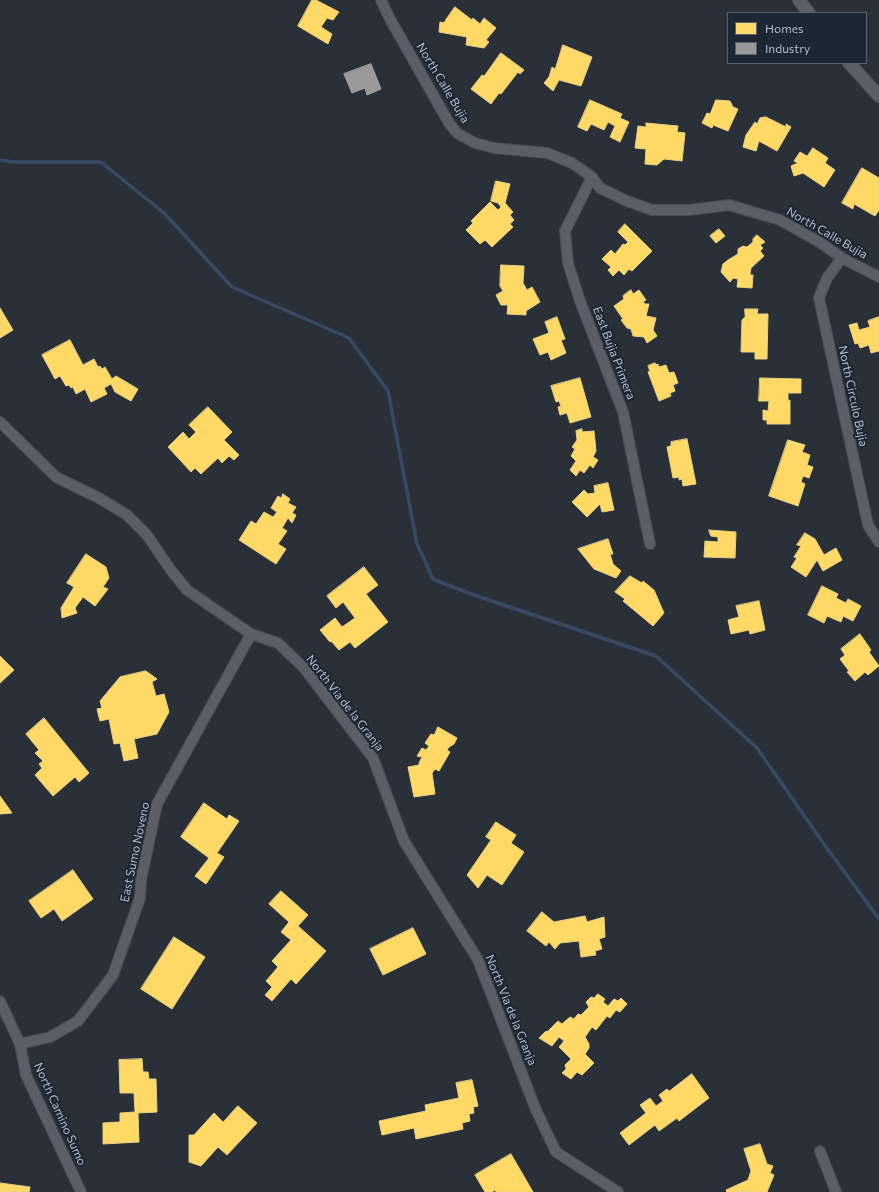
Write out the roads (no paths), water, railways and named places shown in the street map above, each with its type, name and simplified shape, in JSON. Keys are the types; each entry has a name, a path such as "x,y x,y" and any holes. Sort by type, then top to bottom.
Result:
{"street":[{"name":"North Calle Bujia","path":"381,0 390,19 449,123 458,133 475,143 494,148 547,153 572,163 592,177 600,188 627,201 652,210 689,210 729,204 780,220 821,243 842,258 879,277"},
{"path":"799,0 808,12"},
{"path":"850,64 879,96"},
{"name":"East Bujia Primera","path":"592,177 565,231 568,263 580,301 623,412 650,544"},
{"name":"North Circulo Bujia","path":"842,258 827,278 819,298 868,525 879,542"},
{"name":"North Via de la Granja","path":"0,422 56,477 99,498 127,515 147,535 170,569 187,590 251,634 278,643 304,668 373,758 404,841 478,960 536,1110 556,1152 618,1192"},
{"name":"East Sumo Noveno","path":"20,1044 50,1037 78,1021 113,975 140,898 141,880 157,804 251,634"},
{"name":"North Camino Sumo","path":"0,1001 20,1044 26,1075 81,1192"},
{"path":"820,1151 836,1192"}],"waterway":[{"path":"0,160 14,162 101,162 164,213 232,287 349,338 388,391 417,544 433,579 471,594 656,656 757,748 826,847 879,919"}]}
